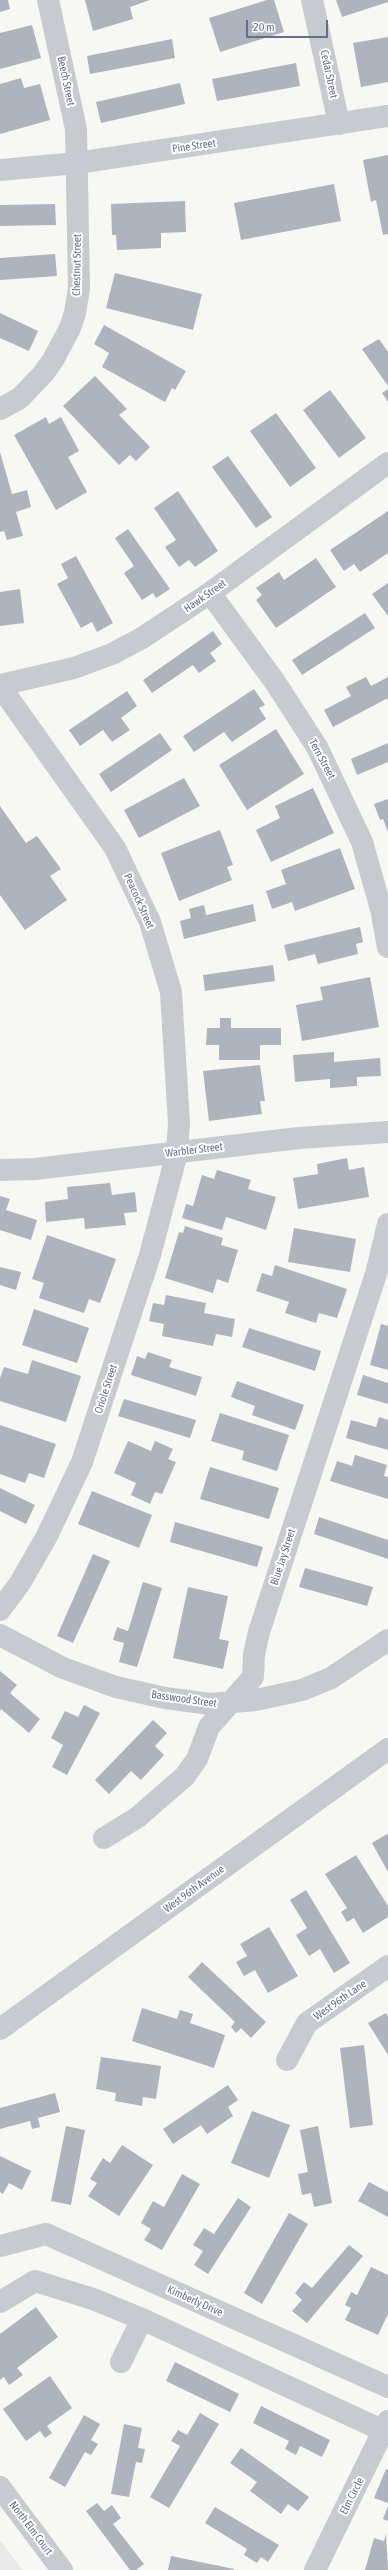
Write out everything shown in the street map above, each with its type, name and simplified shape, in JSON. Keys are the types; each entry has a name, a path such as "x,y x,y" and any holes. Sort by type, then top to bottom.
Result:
{"street":[{"name":"Beech Street","path":"48,0 76,129 77,163"},
{"name":"Cedar Street","path":"312,0 339,124"},
{"name":"Pine Street","path":"0,170 77,163 388,116"},
{"name":"Chestnut Street","path":"0,410 20,398 43,374 70,328 75,312 79,289 77,163"},
{"name":"Hawk Street","path":"0,686 74,668 112,654 142,638 210,593 388,463"},
{"name":"Tern Street","path":"210,593 275,682 317,747 362,842 381,909 388,947"},
{"name":"Peacock Street","path":"0,686 115,848 150,922 171,992 176,1041 179,1123 177,1153"},
{"name":"Warbler Street","path":"0,1170 35,1170 299,1138 388,1132"},
{"name":"Oriole Street","path":"0,1610 20,1584 47,1536 82,1462 150,1255 177,1153"},
{"name":"Blue Jay Street","path":"104,1838 138,1817 185,1776 197,1759 209,1727 232,1703 253,1677 254,1654 259,1632 376,1274 388,1224"},
{"name":"Basswood Street","path":"0,1635 63,1668 116,1687 165,1698 210,1704 232,1703 302,1690 331,1678 388,1640"},
{"name":"West 96th Avenue","path":"0,2029 388,1749"},
{"name":"West 96th Lane","path":"287,2060 307,2023 388,1966"},
{"name":"Kimberly Drive","path":"0,2246 46,2234 388,2387"},
{"path":"0,2302 35,2281 93,2299 386,2426"},
{"path":"120,2362 142,2319"},
{"name":"Elm Circle","path":"315,2570 386,2426"},
{"name":"North Elm Court","path":"0,2487 62,2570"}],"shaded area":[{"path":"0,2540 22,2570 0,2570"}],"building":[{"path":"0,0 8,0 10,9 0,12"},
{"path":"85,0 150,0 130,7 133,19 93,31"},
{"path":"267,0 274,0 284,32 220,52 209,18"},
{"path":"336,0 388,0 388,2 342,17"},
{"path":"32,25 41,58 0,69 0,33"},
{"path":"388,37 388,82 361,87 353,43"},
{"path":"172,39 175,58 90,74 87,56"},
{"path":"296,63 300,86 217,101 212,79"},
{"path":"21,78 24,88 40,84 50,120 0,134 0,84"},
{"path":"180,83 185,104 101,123 96,102"},
{"path":"388,155 388,234 383,235 376,200 371,202 363,160"},
{"path":"334,184 341,221 241,240 234,203"},
{"path":"185,201 186,232 161,233 161,248 117,250 116,235 112,235 111,204"},
{"path":"55,204 56,225 0,226 0,205"},
{"path":"55,254 57,276 0,280 0,258"},
{"path":"115,273 202,294 193,330 106,308"},
{"path":"0,313 38,331 29,351 0,338"},
{"path":"104,325 186,371 175,390 172,388 165,402 102,367 109,353 94,344"},
{"path":"379,339 388,352 388,386 362,349"},
{"path":"95,376 127,409 119,415 150,447 136,461 130,455 119,465 63,406"},
{"path":"388,389 388,402 382,393"},
{"path":"330,390 366,438 339,458 303,410"},
{"path":"276,413 316,468 290,487 250,431"},
{"path":"46,417 49,424 61,417 79,451 68,457 87,492 56,510 14,435"},
{"path":"0,452 12,494 27,490 31,507 16,512 23,536 7,540 4,531 0,532"},
{"path":"228,456 272,517 256,528 212,467"},
{"path":"178,491 218,551 195,567 189,560 179,567 165,547 176,540 154,508"},
{"path":"388,511 388,553 360,572 354,564 344,571 330,550"},
{"path":"128,529 170,589 156,598 153,593 142,600 124,573 134,566 115,538"},
{"path":"76,556 113,623 97,632 92,622 81,628 57,584 68,578 61,564"},
{"path":"316,558 336,587 276,628 256,600 262,595 256,588 279,572 284,580"},
{"path":"388,583 388,616 372,594"},
{"path":"20,589 24,623 0,626 0,592"},
{"path":"365,613 375,628 302,675 292,660"},
{"path":"213,631 222,644 210,653 216,661 199,673 193,665 152,693 143,680"},
{"path":"366,677 371,686 388,677 388,698 333,727 324,710 351,696 346,687"},
{"path":"254,689 265,705 259,708 266,719 232,742 224,732 194,752 183,736"},
{"path":"127,691 137,706 121,718 130,730 112,742 103,730 80,746 69,730"},
{"path":"276,729 304,774 247,810 219,765"},
{"path":"160,733 172,750 111,792 99,774"},
{"path":"388,743 388,762 357,775 351,759"},
{"path":"184,778 200,806 139,838 124,810"},
{"path":"313,788 334,833 271,862 256,830 280,818 275,806"},
{"path":"388,799 388,832 383,819 380,820 374,804"},
{"path":"0,806 26,843 37,836 61,869 50,876 67,900 25,930 0,895"},
{"path":"220,830 233,865 227,867 232,880 179,901 161,853"},
{"path":"340,848 355,889 295,911 292,902 272,909 266,891 286,884 281,870"},
{"path":"253,904 256,921 184,939 180,921 191,918 189,909 204,905 206,915"},
{"path":"360,927 363,942 356,944 358,954 318,964 315,954 288,961 284,945"},
{"path":"273,965 275,981 205,991 203,975"},
{"path":"370,977 379,1027 302,1041 296,1005 323,1000 320,987"},
{"path":"220,1018 231,1018 231,1028 281,1028 281,1045 260,1045 260,1060 219,1060 219,1045 206,1045 207,1028 220,1028"},
{"path":"334,1052 334,1062 380,1058 381,1076 357,1077 357,1086 330,1088 330,1079 295,1082 293,1055"},
{"path":"260,1065 265,1101 260,1101 262,1114 209,1121 203,1071"},
{"path":"347,1158 349,1170 364,1167 369,1197 298,1209 293,1178 318,1174 317,1164"},
{"path":"217,1170 251,1180 248,1189 276,1197 266,1230 226,1217 222,1230 182,1218 186,1204 193,1206 202,1175 214,1179"},
{"path":"110,1183 112,1195 135,1192 137,1212 124,1213 126,1225 85,1229 84,1218 46,1222 45,1202 68,1199 67,1187"},
{"path":"0,1196 10,1199 6,1210 37,1220 31,1240 0,1230"},
{"path":"185,1226 223,1238 221,1245 238,1250 228,1283 217,1279 213,1293 165,1278 179,1232 183,1233"},
{"path":"294,1228 356,1239 350,1272 288,1262"},
{"path":"47,1235 116,1259 100,1303 89,1299 84,1313 39,1298 44,1283 32,1279"},
{"path":"275,1265 347,1289 337,1318 319,1313 316,1323 285,1313 289,1302 256,1291 262,1273 272,1276"},
{"path":"0,1267 21,1272 16,1290 0,1285"},
{"path":"166,1295 206,1303 204,1313 235,1319 232,1337 216,1334 213,1346 162,1336 164,1324 149,1321 153,1303 164,1305"},
{"path":"34,1309 89,1328 77,1363 22,1345"},
{"path":"381,1324 388,1326 388,1370 370,1365"},
{"path":"249,1328 321,1351 315,1371 242,1347"},
{"path":"148,1352 172,1360 169,1367 202,1377 196,1396 131,1375 137,1356 145,1359"},
{"path":"32,1360 81,1376 66,1422 0,1401 0,1378 4,1367 28,1374"},
{"path":"363,1375 388,1383 388,1404 357,1395"},
{"path":"237,1381 304,1405 295,1430 252,1415 255,1406 231,1397"},
{"path":"124,1399 196,1420 190,1438 118,1416"},
{"path":"220,1413 289,1435 277,1471 242,1460 244,1451 211,1441"},
{"path":"379,1417 388,1420 388,1450 346,1438 351,1420 376,1427"},
{"path":"0,1425 56,1444 44,1478 29,1473 25,1483 0,1474"},
{"path":"128,1441 151,1451 155,1441 173,1449 168,1459 176,1462 162,1494 155,1492 150,1504 131,1495 136,1483 114,1473"},
{"path":"355,1455 387,1465 384,1476 388,1477 388,1499 330,1481 337,1461 352,1466"},
{"path":"210,1467 279,1488 269,1519 200,1499"},
{"path":"0,1488 35,1505 26,1524 0,1511"},
{"path":"92,1491 152,1515 139,1548 78,1524"},
{"path":"319,1517 388,1540 388,1559 314,1534"},
{"path":"175,1522 263,1547 257,1567 170,1542"},
{"path":"93,1554 110,1561 73,1643 57,1636"},
{"path":"305,1568 373,1587 367,1606 299,1587"},
{"path":"143,1582 162,1588 137,1667 119,1662 124,1643 113,1640 117,1627 128,1631"},
{"path":"188,1587 228,1596 219,1639 229,1641 223,1669 173,1658"},
{"path":"0,1671 17,1685 10,1693 40,1719 29,1733 1,1709 0,1711"},
{"path":"84,1705 100,1713 67,1775 52,1767 63,1745 51,1738 65,1711 78,1717"},
{"path":"153,1720 167,1733 155,1746 164,1755 141,1780 131,1771 109,1794 95,1780"},
{"path":"387,1834 388,1835 388,1872 372,1843"},
{"path":"356,1855 388,1906 388,1917 363,1933 354,1918 347,1922 341,1912 347,1908 325,1874"},
{"path":"306,1890 350,1963 334,1973 320,1949 309,1956 296,1935 307,1928 290,1900"},
{"path":"269,1927 298,1976 268,1993 255,1970 244,1976 236,1962 247,1956 240,1944"},
{"path":"202,1962 266,2022 251,2038 241,2028 236,2033 231,2027 235,2022 188,1977"},
{"path":"142,2008 177,2019 180,2010 193,2014 190,2023 225,2035 214,2068 132,2041"},
{"path":"386,2013 388,2017 388,2055 368,2023"},
{"path":"364,2045 373,2125 350,2128 340,2048"},
{"path":"101,2057 161,2066 156,2099 143,2097 142,2106 115,2101 116,2093 96,2089"},
{"path":"228,2085 238,2100 228,2107 233,2116 207,2134 201,2125 173,2144 163,2129"},
{"path":"55,2093 60,2112 38,2118 40,2127 32,2129 30,2121 0,2129 0,2108"},
{"path":"252,2111 290,2125 269,2178 231,2163"},
{"path":"66,2126 85,2130 71,2205 51,2201"},
{"path":"318,2126 332,2203 314,2207 311,2193 302,2195 298,2174 308,2172 300,2130"},
{"path":"122,2145 153,2165 119,2216 88,2196 97,2183 90,2179 103,2158 110,2163"},
{"path":"0,2156 31,2171 22,2190 9,2183 3,2194 0,2192"},
{"path":"182,2174 200,2184 162,2250 144,2240 151,2229 141,2223 153,2201 164,2207"},
{"path":"369,2182 388,2192 388,2217 358,2201"},
{"path":"238,2198 251,2207 208,2274 194,2265 203,2251 193,2245 204,2228 214,2234"},
{"path":"289,2213 308,2224 262,2304 244,2293"},
{"path":"349,2245 363,2256 307,2323 292,2311 302,2300 295,2293 304,2282 312,2288"},
{"path":"371,2267 388,2275 388,2314 378,2335 345,2320 351,2308 345,2305 351,2292 357,2295"},
{"path":"36,2307 58,2337 17,2368 23,2375 9,2385 4,2377 0,2380 0,2334"},
{"path":"175,2362 239,2394 230,2412 166,2381"},
{"path":"50,2376 72,2408 47,2426 52,2433 45,2438 40,2431 26,2441 3,2409"},
{"path":"261,2406 330,2440 322,2457 300,2446 296,2455 285,2449 289,2441 253,2423"},
{"path":"200,2413 219,2424 169,2508 150,2497 180,2446 171,2441 178,2430 187,2435"},
{"path":"84,2415 100,2424 91,2440 98,2444 91,2455 85,2452 65,2487 49,2478"},
{"path":"124,2424 142,2428 138,2448 145,2449 142,2463 136,2462 129,2497 111,2494"},
{"path":"241,2448 309,2497 298,2511 288,2504 281,2514 250,2491 257,2482 230,2463"},
{"path":"386,2469 388,2470 388,2503 374,2498"},
{"path":"97,2503 104,2511 112,2505 121,2518 113,2524 144,2564 136,2570 130,2570 86,2511"},
{"path":"388,2506 388,2521 383,2519"},
{"path":"215,2507 279,2545 268,2562 261,2557 257,2563 244,2555 247,2549 205,2523"},
{"path":"386,2534 388,2570 365,2570 374,2538 384,2541"},
{"path":"171,2556 234,2569 234,2570 168,2570"}]}
